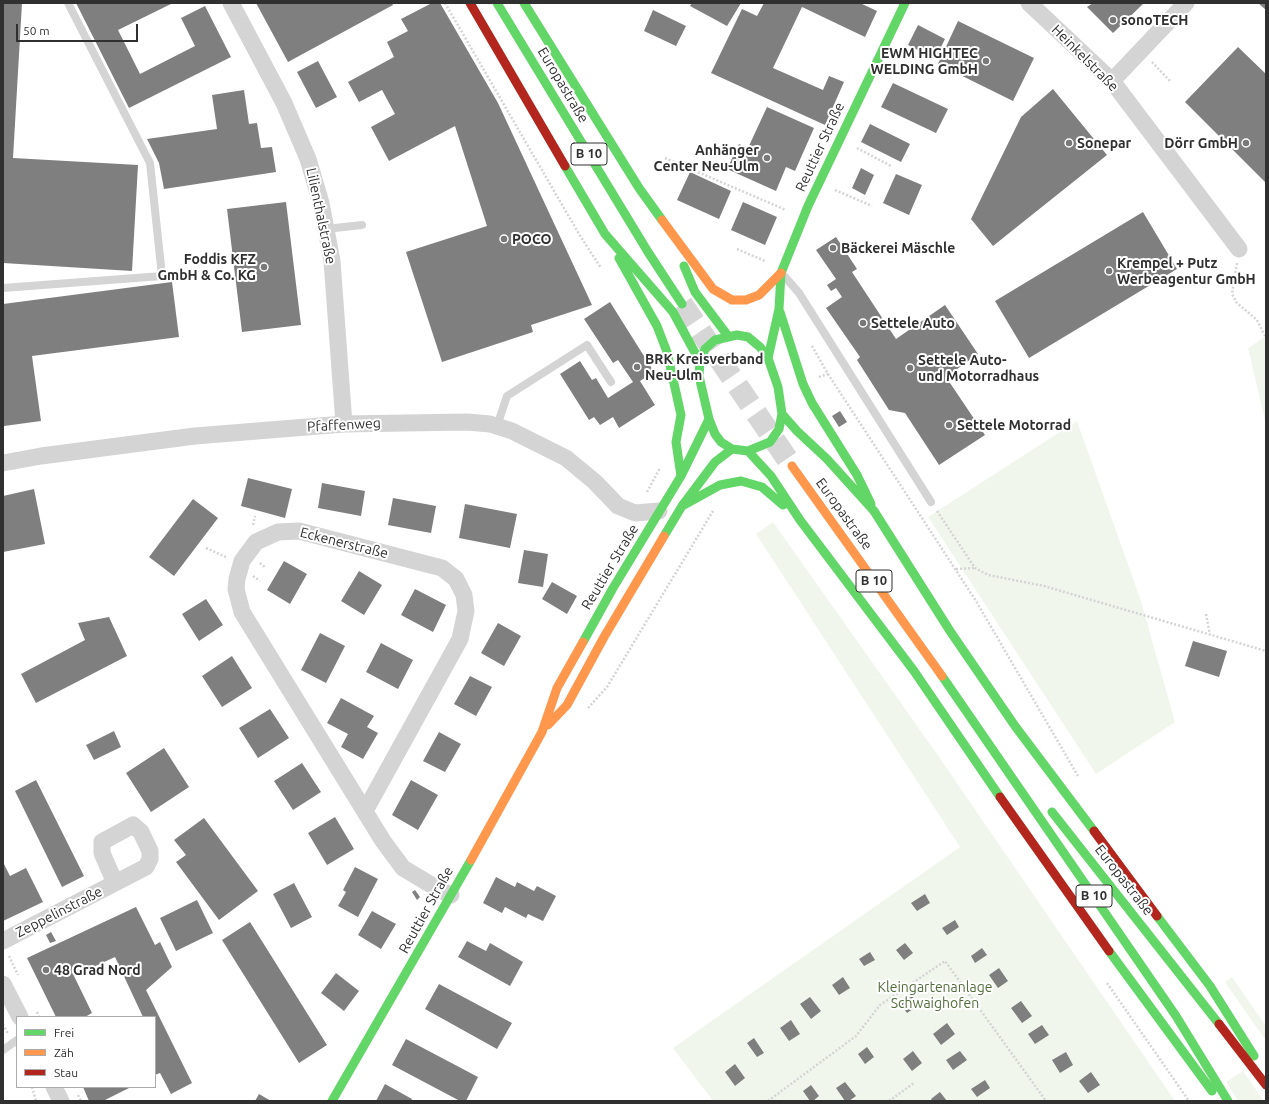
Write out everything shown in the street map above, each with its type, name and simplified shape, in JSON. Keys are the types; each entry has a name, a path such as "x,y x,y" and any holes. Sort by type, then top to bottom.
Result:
{"main road":[{"path":"470,3 606,234 644,302 667,352 681,415 676,442 681,476"},
{"name":"Europastraße","path":"497,3 648,252 682,304"},
{"path":"524,3 639,188 669,231 713,289 732,300 740,301 759,295 782,273"},
{"name":"Reuttier Straße","path":"768,358 779,309 782,273 786,262 819,182 901,6"},
{"path":"669,231 695,292 728,336"},
{"path":"606,234 673,312 700,362"},
{"path":"764,325 779,309 803,384 812,403 857,475 874,511 950,631 1011,720 1210,986 1266,1076"},
{"path":"751,335 768,358 778,387 782,414 779,429 770,442 759,448 748,451 732,449 721,442 715,434 709,419 699,376 700,362 705,349 715,340 728,336 751,335"},
{"path":"782,414 797,432 827,459 874,511"},
{"name":"Reuttier Straße","path":"542,732 567,705 667,515 681,476 709,419"},
{"name":"Reuttier Straße","path":"337,1099 542,732 557,688 613,588 667,515 682,506 715,462 732,449"},
{"path":"748,451 771,476 800,520 914,671 1073,902 1219,1101"},
{"name":"Europastraße","path":"792,466 956,695 1176,1016 1228,1101"},
{"path":"682,506 720,485 741,481 762,487 800,520"},
{"name":"Europastraße","path":"956,695 1016,767"},
{"name":"Europastraße","path":"1045,803 1266,1085"}],"street":[{"name":"Lilienthalstraße","path":"232,3 284,103 308,159 326,229 332,261 344,424"},
{"name":"Heinkelstraße","path":"1029,3 1112,81 1239,249"},
{"path":"1112,81 1186,3"},
{"name":"Pfaffenweg","path":"3,463 41,456 194,436 344,424 467,422 496,426 535,442 566,458 595,482 618,506 635,513 667,515"},
{"name":"Eckenerstraße","path":"365,811 460,639 466,611 464,595 461,586 452,574 442,568 294,530 278,532 262,538 252,547 241,564 236,589 242,612 382,841 403,868 438,890 451,895"},
{"name":"Zeppelinstraße","path":"3,941 115,883"},
{"path":"3,984 19,1016"},
{"path":"54,1088 61,1101"}],"lane":[{"path":"3,288 162,276 150,163 68,3"},
{"path":"326,229 362,225"},
{"path":"782,273 799,293 931,502"},
{"path":"496,426 507,396 587,345 611,382"},
{"path":"3,1050 16,1041"}],"path":[{"path":"445,3 579,234 605,274"},
{"path":"1141,50 1171,82"},
{"path":"838,140 892,166"},
{"path":"665,158 803,218"},
{"path":"819,182 872,206"},
{"path":"737,249 766,262 786,262"},
{"path":"1239,249 1232,294 1237,303 1257,320 1266,338"},
{"path":"828,374 956,569 1008,653 1078,776"},
{"path":"635,513 663,462"},
{"path":"931,502 975,568 988,575 1044,586 1266,651"},
{"path":"583,714 607,687 716,506"},
{"path":"206,548 241,564"},
{"path":"956,569 975,568"},
{"path":"1206,614 1210,634"},
{"path":"768,1101 856,1036 880,1005 945,960 1046,1101"},
{"path":"1106,981 1189,1101"},
{"path":"889,1101 914,1083"},
{"path":"32,1088 34,1100"}],"green space":[{"path":"1266,336 1266,424 1248,348"},
{"path":"1077,421 1141,601 1175,722 1096,774 928,517"},
{"name":"Kleingartenanlage Schwaighofen","path":"773,522 937,754 1175,1101 713,1101 673,1048 960,847 756,534"},
{"path":"1232,977 1266,1026 1266,1041 1225,982"},
{"path":"1243,1071 1264,1101 1238,1101 1226,1082"}],"building":[{"path":"3,3 22,3 13,158 138,165 132,271 3,263"},
{"path":"76,3 173,3 118,30 140,74 195,46 181,18 205,6 231,57 129,108"},
{"path":"256,3 392,3 393,5 288,62"},
{"name":"POCO","path":"432,3 440,3 498,103 592,305 531,325 533,332 442,362 406,252 487,226 455,126 389,161 371,127 395,114 382,90 359,102 348,82 394,57 387,42 408,31 401,19"},
{"path":"692,3 741,3 727,26 690,6"},
{"path":"764,3 860,3 877,11 865,37 802,7 773,68 823,90 829,76 844,82 825,125 711,73 742,9 757,16"},
{"name":"sonoTECH","path":"1093,3 1144,3 1113,33 1087,7"},
{"path":"1258,3 1266,3 1266,10"},
{"path":"653,10 686,26 676,46 644,31"},
{"name":"EWM HIGHTEC WELDING GmbH","path":"958,21 1034,58 1013,101 938,64"},
{"path":"918,25 945,39 935,59 908,45"},
{"name":"Dörr GmbH","path":"1238,47 1266,74 1266,183 1185,102"},
{"path":"318,61 337,97 316,108 297,72"},
{"path":"893,83 948,109 936,133 881,107"},
{"path":"1053,89 1107,155 993,246 971,219 1021,117"},
{"path":"244,90 249,124 257,123 261,148 272,147 276,172 164,189 159,163 147,139 217,129 212,95"},
{"name":"Anhänger Center Neu-Ulm","path":"767,107 814,128 795,171 786,167 776,191 727,169 739,144 748,148"},
{"path":"870,124 910,144 901,162 861,142"},
{"path":"861,168 874,175 865,195 852,188"},
{"path":"690,172 731,191 719,219 677,200"},
{"path":"896,174 922,185 909,215 883,203"},
{"name":"Foddis KFZ GmbH & Co. KG","path":"286,202 301,325 242,332 227,209"},
{"path":"743,202 777,217 765,245 731,230"},
{"name":"Krempel + Putz Werbeagentur GmbH","path":"1143,212 1177,269 1029,358 995,301"},
{"name":"Settele Auto- und Motorradhaus","path":"836,237 857,269 852,272 896,339 945,305 978,354 946,377 985,435 939,465 905,413 889,410 857,360 860,357 826,308 842,297 836,288 831,291 827,285 836,279 816,250"},
{"path":"172,282 179,337 32,356 41,421 4,426 3,304"},
{"name":"BRK Kreisverband Neu-Ulm","path":"610,302 654,372 640,381 655,405 619,428 613,417 600,425 594,417 589,420 560,374 580,361 592,380 596,378 608,398 633,382 618,360 613,363 584,319"},
{"path":"840,411 847,422 839,427 832,416"},
{"path":"248,478 292,489 285,518 241,506"},
{"path":"322,483 365,491 361,516 318,508"},
{"path":"34,489 45,544 3,552 3,496"},
{"path":"393,498 436,506 431,533 388,525"},
{"path":"193,499 218,518 174,576 149,557"},
{"path":"465,504 517,514 510,548 459,538"},
{"path":"524,550 548,554 543,587 518,583"},
{"path":"284,561 307,574 290,604 267,590"},
{"path":"359,571 382,585 364,615 341,601"},
{"path":"552,582 577,596 567,614 542,599"},
{"path":"415,589 446,605 433,632 401,615"},
{"path":"206,599 223,625 199,641 182,614"},
{"path":"109,617 127,656 36,703 21,674 85,640 78,623"},
{"path":"498,623 521,636 504,666 481,653"},
{"path":"320,633 345,646 326,683 301,670"},
{"path":"1193,641 1227,651 1219,677 1185,666"},
{"path":"381,643 413,660 398,689 366,672"},
{"path":"232,656 252,688 222,707 202,676"},
{"path":"470,676 492,687 476,716 454,704"},
{"path":"341,698 374,716 367,727 378,733 363,759 341,747 348,734 327,723"},
{"path":"270,709 289,738 258,758 239,728"},
{"path":"114,731 121,747 94,760 86,745"},
{"path":"439,732 461,744 445,772 423,761"},
{"path":"164,748 189,787 151,812 126,773"},
{"path":"302,763 321,792 293,810 274,781"},
{"path":"36,780 84,876 62,887 15,791"},
{"path":"411,780 438,795 418,830 392,815"},
{"path":"335,817 354,849 327,865 308,833"},
{"path":"204,818 258,891 219,920 176,862 186,855 174,840"},
{"path":"3,862 10,876 26,868 43,902 3,921"},
{"path":"355,867 378,879 358,917 338,906 346,892 343,890"},
{"path":"496,877 515,887 517,882 534,891 537,886 556,896 543,921 528,914 526,918 505,907 502,913 483,903"},
{"path":"294,883 312,917 291,928 273,894"},
{"path":"415,890 420,897 417,900 412,892"},
{"path":"925,894 930,903 917,911 911,903"},
{"path":"197,900 213,933 176,951 160,918"},
{"path":"136,907 155,945 160,942 172,967 146,990 192,1083 171,1094 160,1073 156,1075 156,1016 143,1016 115,957 74,976 92,1013 87,1016 56,1016 27,958"},
{"path":"372,911 396,924 381,949 358,935"},
{"path":"955,920 959,927 947,935 942,928"},
{"path":"250,922 327,1045 299,1063 222,940"},
{"path":"51,932 56,941 50,943 46,935"},
{"path":"467,941 486,951 490,943 523,962 510,986 458,957"},
{"path":"905,943 913,953 904,960 896,950"},
{"path":"982,948 987,955 975,963 971,956"},
{"path":"870,952 875,960 864,966 859,959"},
{"path":"999,968 1008,981 998,988 989,975"},
{"path":"336,973 359,991 344,1011 321,993"},
{"path":"843,977 850,988 839,995 832,985"},
{"path":"439,984 512,1023 497,1049 425,1009"},
{"path":"912,996 919,1005 907,1013 901,1004"},
{"path":"810,997 821,1011 811,1019 800,1004"},
{"path":"1021,1001 1032,1016 1022,1023 1011,1008"},
{"path":"791,1020 800,1034 789,1041 780,1028"},
{"path":"947,1023 955,1034 941,1045 933,1034"},
{"path":"1042,1025 1049,1035 1035,1044 1028,1034"},
{"path":"754,1038 764,1053 757,1057 747,1043"},
{"path":"406,1039 478,1077 466,1101 460,1101 392,1065"},
{"path":"867,1047 874,1057 865,1064 858,1054"},
{"path":"913,1051 922,1063 912,1071 903,1059"},
{"path":"960,1051 967,1060 953,1070 946,1060"},
{"path":"1066,1052 1073,1065 1060,1073 1052,1060"},
{"path":"735,1064 745,1078 735,1086 725,1072"},
{"path":"1091,1072 1100,1085 1088,1093 1079,1081"},
{"path":"985,1080 990,1088 977,1097 971,1089"},
{"path":"845,1082 856,1096 849,1101 845,1101 836,1088"},
{"path":"385,1084 412,1099 411,1101 376,1101"},
{"path":"811,1085 819,1096 813,1101 810,1101 803,1091"},
{"path":"83,1088 129,1088 103,1101 89,1101"},
{"path":"940,1092 947,1101 932,1101 931,1099"},
{"path":"259,1094 271,1101 255,1101"}],"tunnel":[{"path":"682,304 792,466"}],"traffic: fast":[{"path":"497,3 648,252 682,304"},
{"path":"524,3 639,188 662,220"},
{"path":"768,358 779,309 781,273 808,206 905,3"},
{"path":"565,166 605,234 673,312 700,362"},
{"path":"619,258 657,326 667,352 681,415 676,442 681,476"},
{"path":"684,266 695,292 728,336"},
{"path":"780,312 803,384 812,403 857,475 871,504"},
{"path":"737,335 748,337 760,347 768,358 778,387 782,414 779,429 770,442 748,451 732,449 721,442 715,434 709,419 699,376 700,362 705,349 715,340 737,335"},
{"path":"782,414 797,431 827,459 874,511 950,631 1015,726 1094,831"},
{"path":"583,642 613,588 681,476 709,419"},
{"path":"664,536 682,506 715,462 732,449"},
{"path":"748,451 771,476 800,520 914,671 1000,797"},
{"path":"682,506 720,485 741,481 762,487 783,505"},
{"path":"942,676 1176,1016 1228,1101"},
{"path":"1052,812 1219,1024"},
{"path":"332,1101 471,860"},
{"path":"1157,916 1210,986 1254,1056"},
{"path":"1109,951 1212,1091"}],"traffic: slow":[{"path":"662,220 713,289 732,300 746,300 759,295 781,273"},
{"path":"792,466 942,676"},
{"path":"548,725 567,705 604,637 664,536"},
{"path":"471,860 542,732 557,688 583,642"}],"traffic: jam":[{"path":"470,3 565,166"},
{"path":"1000,797 1109,951"},
{"path":"1094,831 1157,916"},
{"path":"1219,1024 1266,1085"}],"place":[{"name":"sonoTECH","path":"1113,20"},
{"name":"EWM HIGHTEC WELDING GmbH","path":"986,61"},
{"name":"Sonepar","path":"1069,143"},
{"name":"Dörr GmbH","path":"1246,143"},
{"name":"Anhänger Center Neu-Ulm","path":"767,158"},
{"name":"POCO","path":"504,239"},
{"name":"Bäckerei Mäschle","path":"833,248"},
{"name":"Foddis KFZ GmbH & Co. KG","path":"264,267"},
{"name":"Krempel + Putz Werbeagentur GmbH","path":"1109,271"},
{"name":"Settele Auto","path":"863,323"},
{"name":"BRK Kreisverband Neu-Ulm","path":"637,367"},
{"name":"Settele Auto- und Motorradhaus","path":"910,368"},
{"name":"Settele Motorrad","path":"949,425"},
{"name":"48 Grad Nord","path":"46,970"}]}
